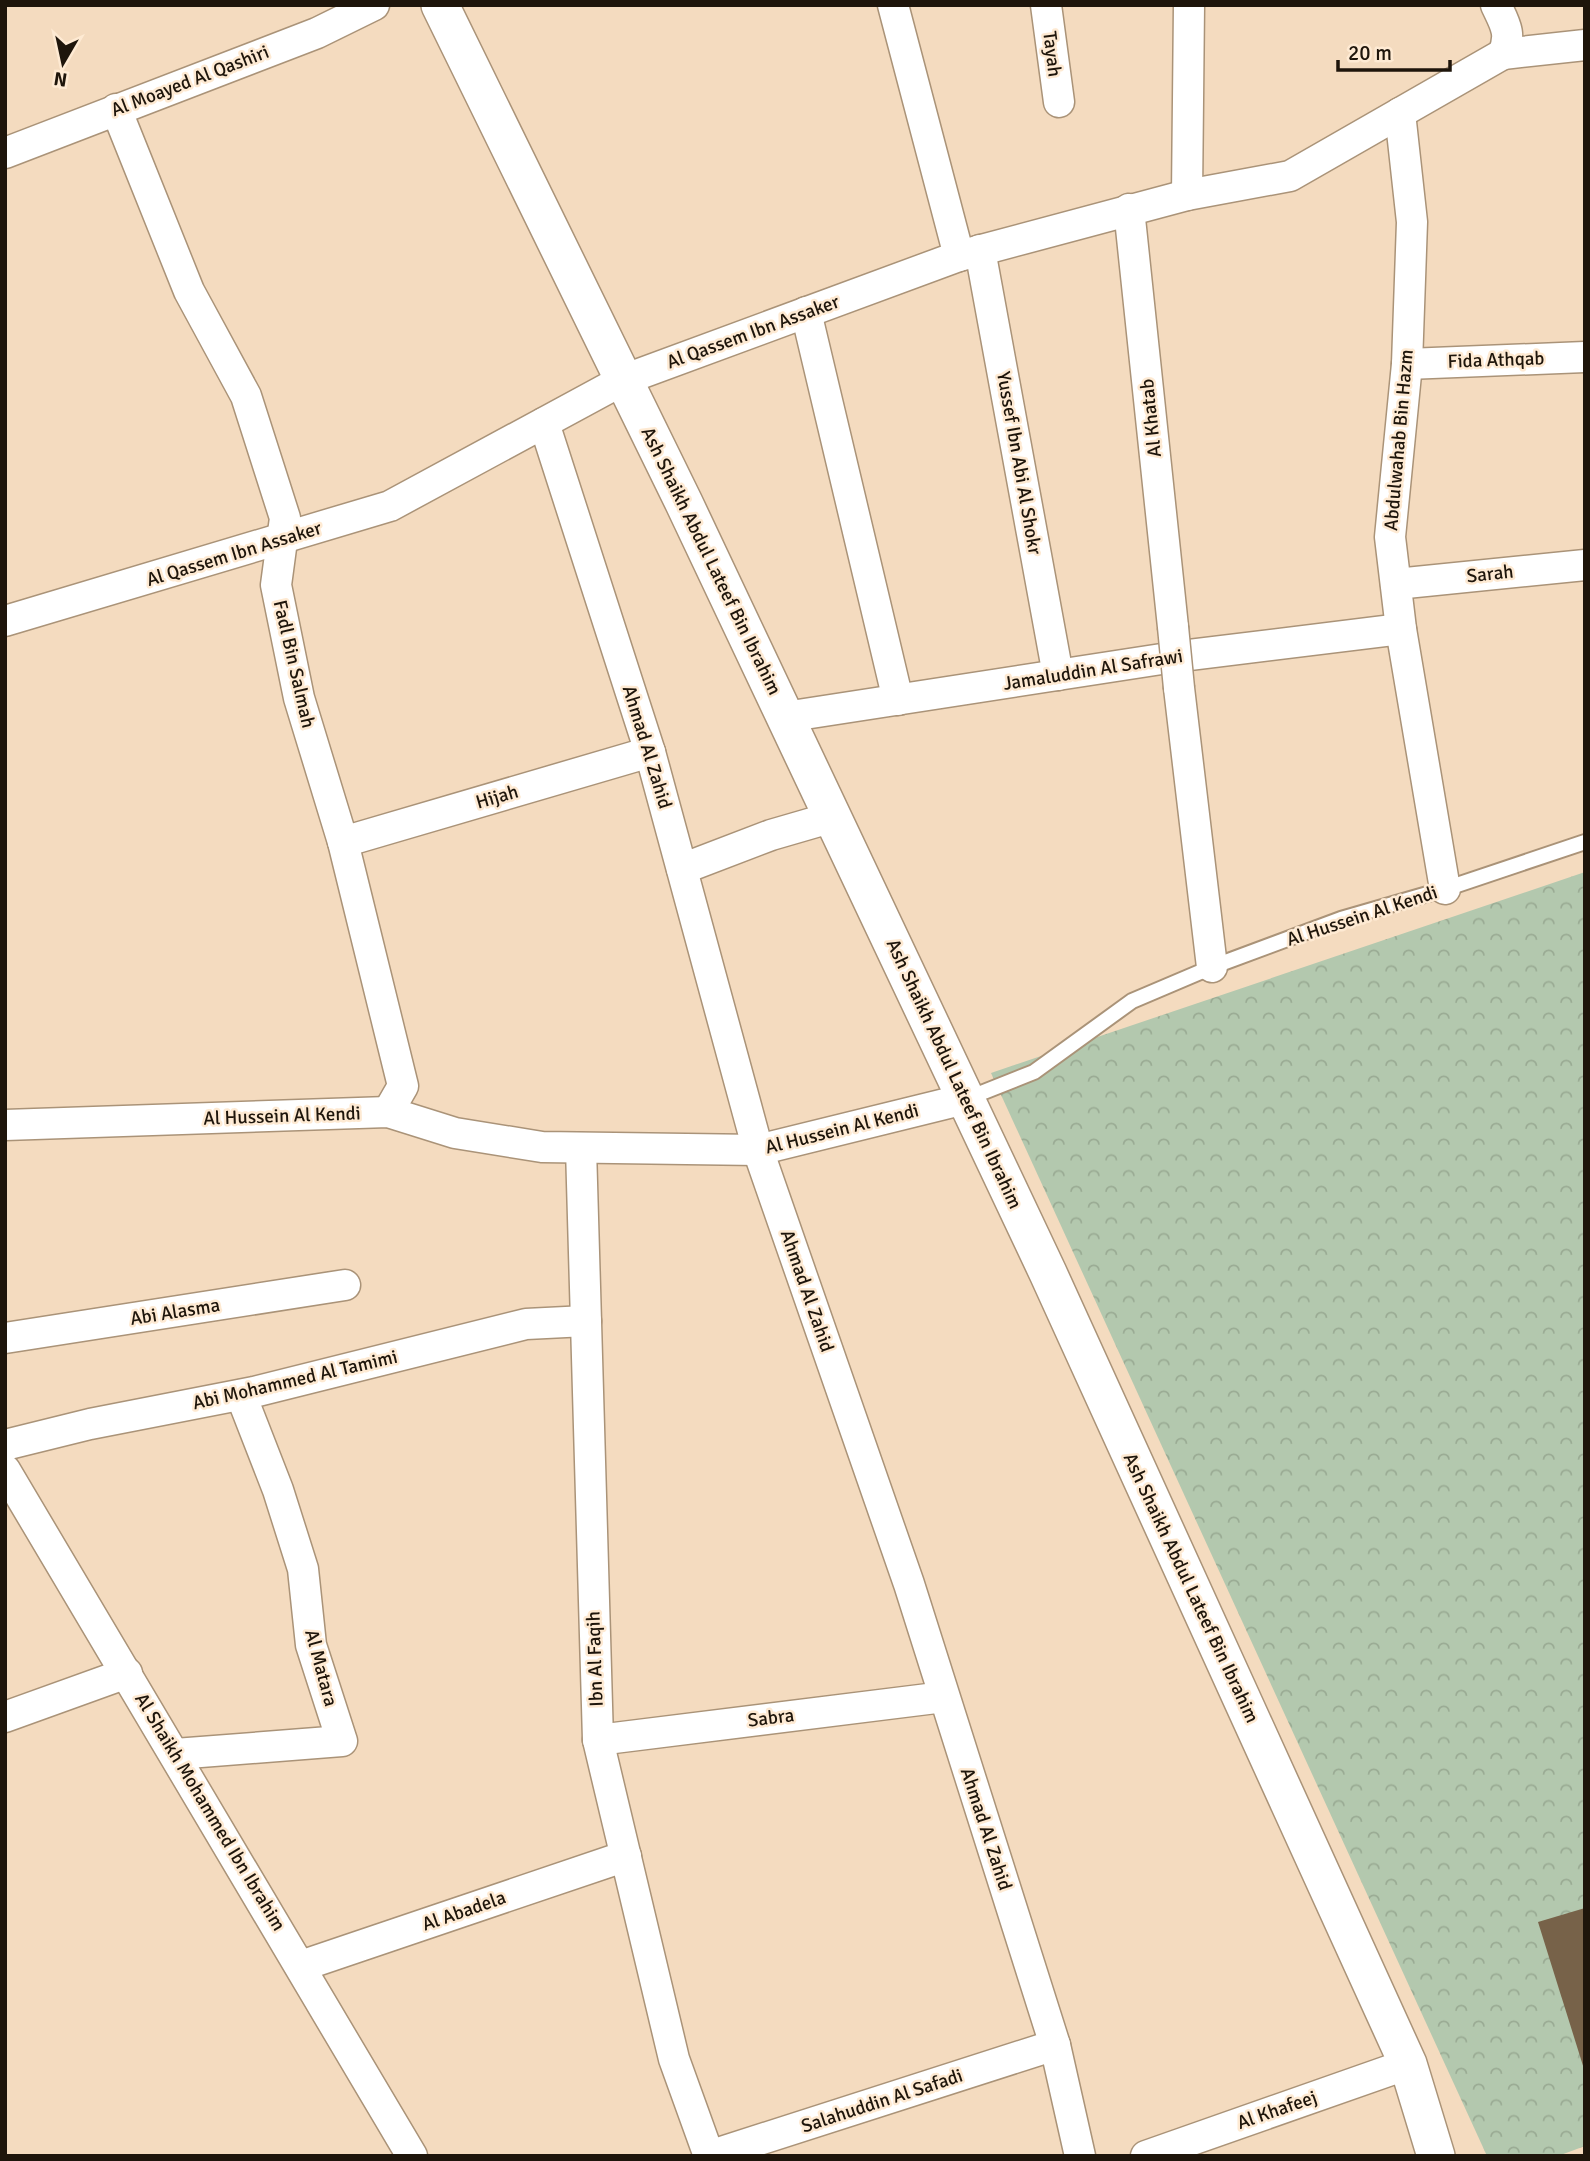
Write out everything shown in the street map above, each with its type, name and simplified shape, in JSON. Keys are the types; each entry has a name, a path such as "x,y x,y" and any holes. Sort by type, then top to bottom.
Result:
{"street":[{"name":"Al Moayed Al Qashiri","path":"5,153 317,33 374,5"},
{"name":"Ash Shaikh Abdul Lateef Bin Ibrahim","path":"440,5 785,717 1048,1273 1408,2064 1436,2156"},
{"name":"Yussef Ibn Abi Al Shokr","path":"893,5 970,253 1058,675"},
{"name":"Tayah","path":"1046,5 1059,102"},
{"path":"1187,195 1189,5"},
{"path":"1496,5 1509,30 1506,48"},
{"name":"Al Qassem Ibn Assaker","path":"5,621 390,506 623,380 970,253 1187,195 1290,176 1401,113 1506,48 1585,45"},
{"name":"Fadl Bin Salmah","path":"117,110 189,291 246,396 285,517 276,585 299,698 343,842 403,1086 388,1112"},
{"name":"Abdulwahab Bin Hazm","path":"1401,113 1412,222 1408,364 1390,537 1401,629 1445,889"},
{"name":"Al Khatab","path":"1129,209 1179,688 1212,967"},
{"path":"807,312 898,700"},
{"name":"Fida Athqab","path":"1408,364 1585,357"},
{"name":"Ahmad Al Zahid","path":"544,423 650,752 758,1150 909,1584 1055,2045 1080,2156"},
{"name":"Sarah","path":"1396,584 1585,565"},
{"name":"Jamaluddin Al Safrawi","path":"785,717 1058,675 1401,629"},
{"name":"Hijah","path":"343,842 650,752"},
{"path":"682,869 771,835 832,817"},
{"name":"Al Hussein Al Kendi","path":"5,1125 388,1112 454,1133 542,1147 758,1150 965,1099"},
{"name":"Ibn Al Faqih","path":"581,1148 598,1740 674,2059 709,2156"},
{"name":"Abi Alasma","path":"5,1338 345,1285"},
{"name":"Abi Mohammed Al Tamimi","path":"5,1445 90,1424 241,1395 526,1324 586,1321"},
{"name":"Al Matara","path":"175,1754 342,1741 311,1644 303,1569 278,1490 241,1395"},
{"name":"Al Shaikh Mohammed Ibn Ibrahim","path":"5,1470 412,2156"},
{"path":"5,1717 127,1673"},
{"name":"Sabra","path":"598,1740 944,1697"},
{"name":"Al Abadela","path":"301,1966 626,1856"},
{"name":"Salahuddin Al Safadi","path":"709,2156 1055,2045"},
{"name":"Al Khafeej","path":"1146,2156 1408,2064"}],"lane":[{"name":"Al Hussein Al Kendi","path":"965,1099 1034,1072 1132,1001 1212,967 1341,919 1445,889 1585,842"}],"green space":[{"path":"1585,872 1585,2146 1558,2156 1487,2156 991,1073"}],"building":[{"path":"1585,1908 1585,2069 1584,2069 1538,1922"}]}
